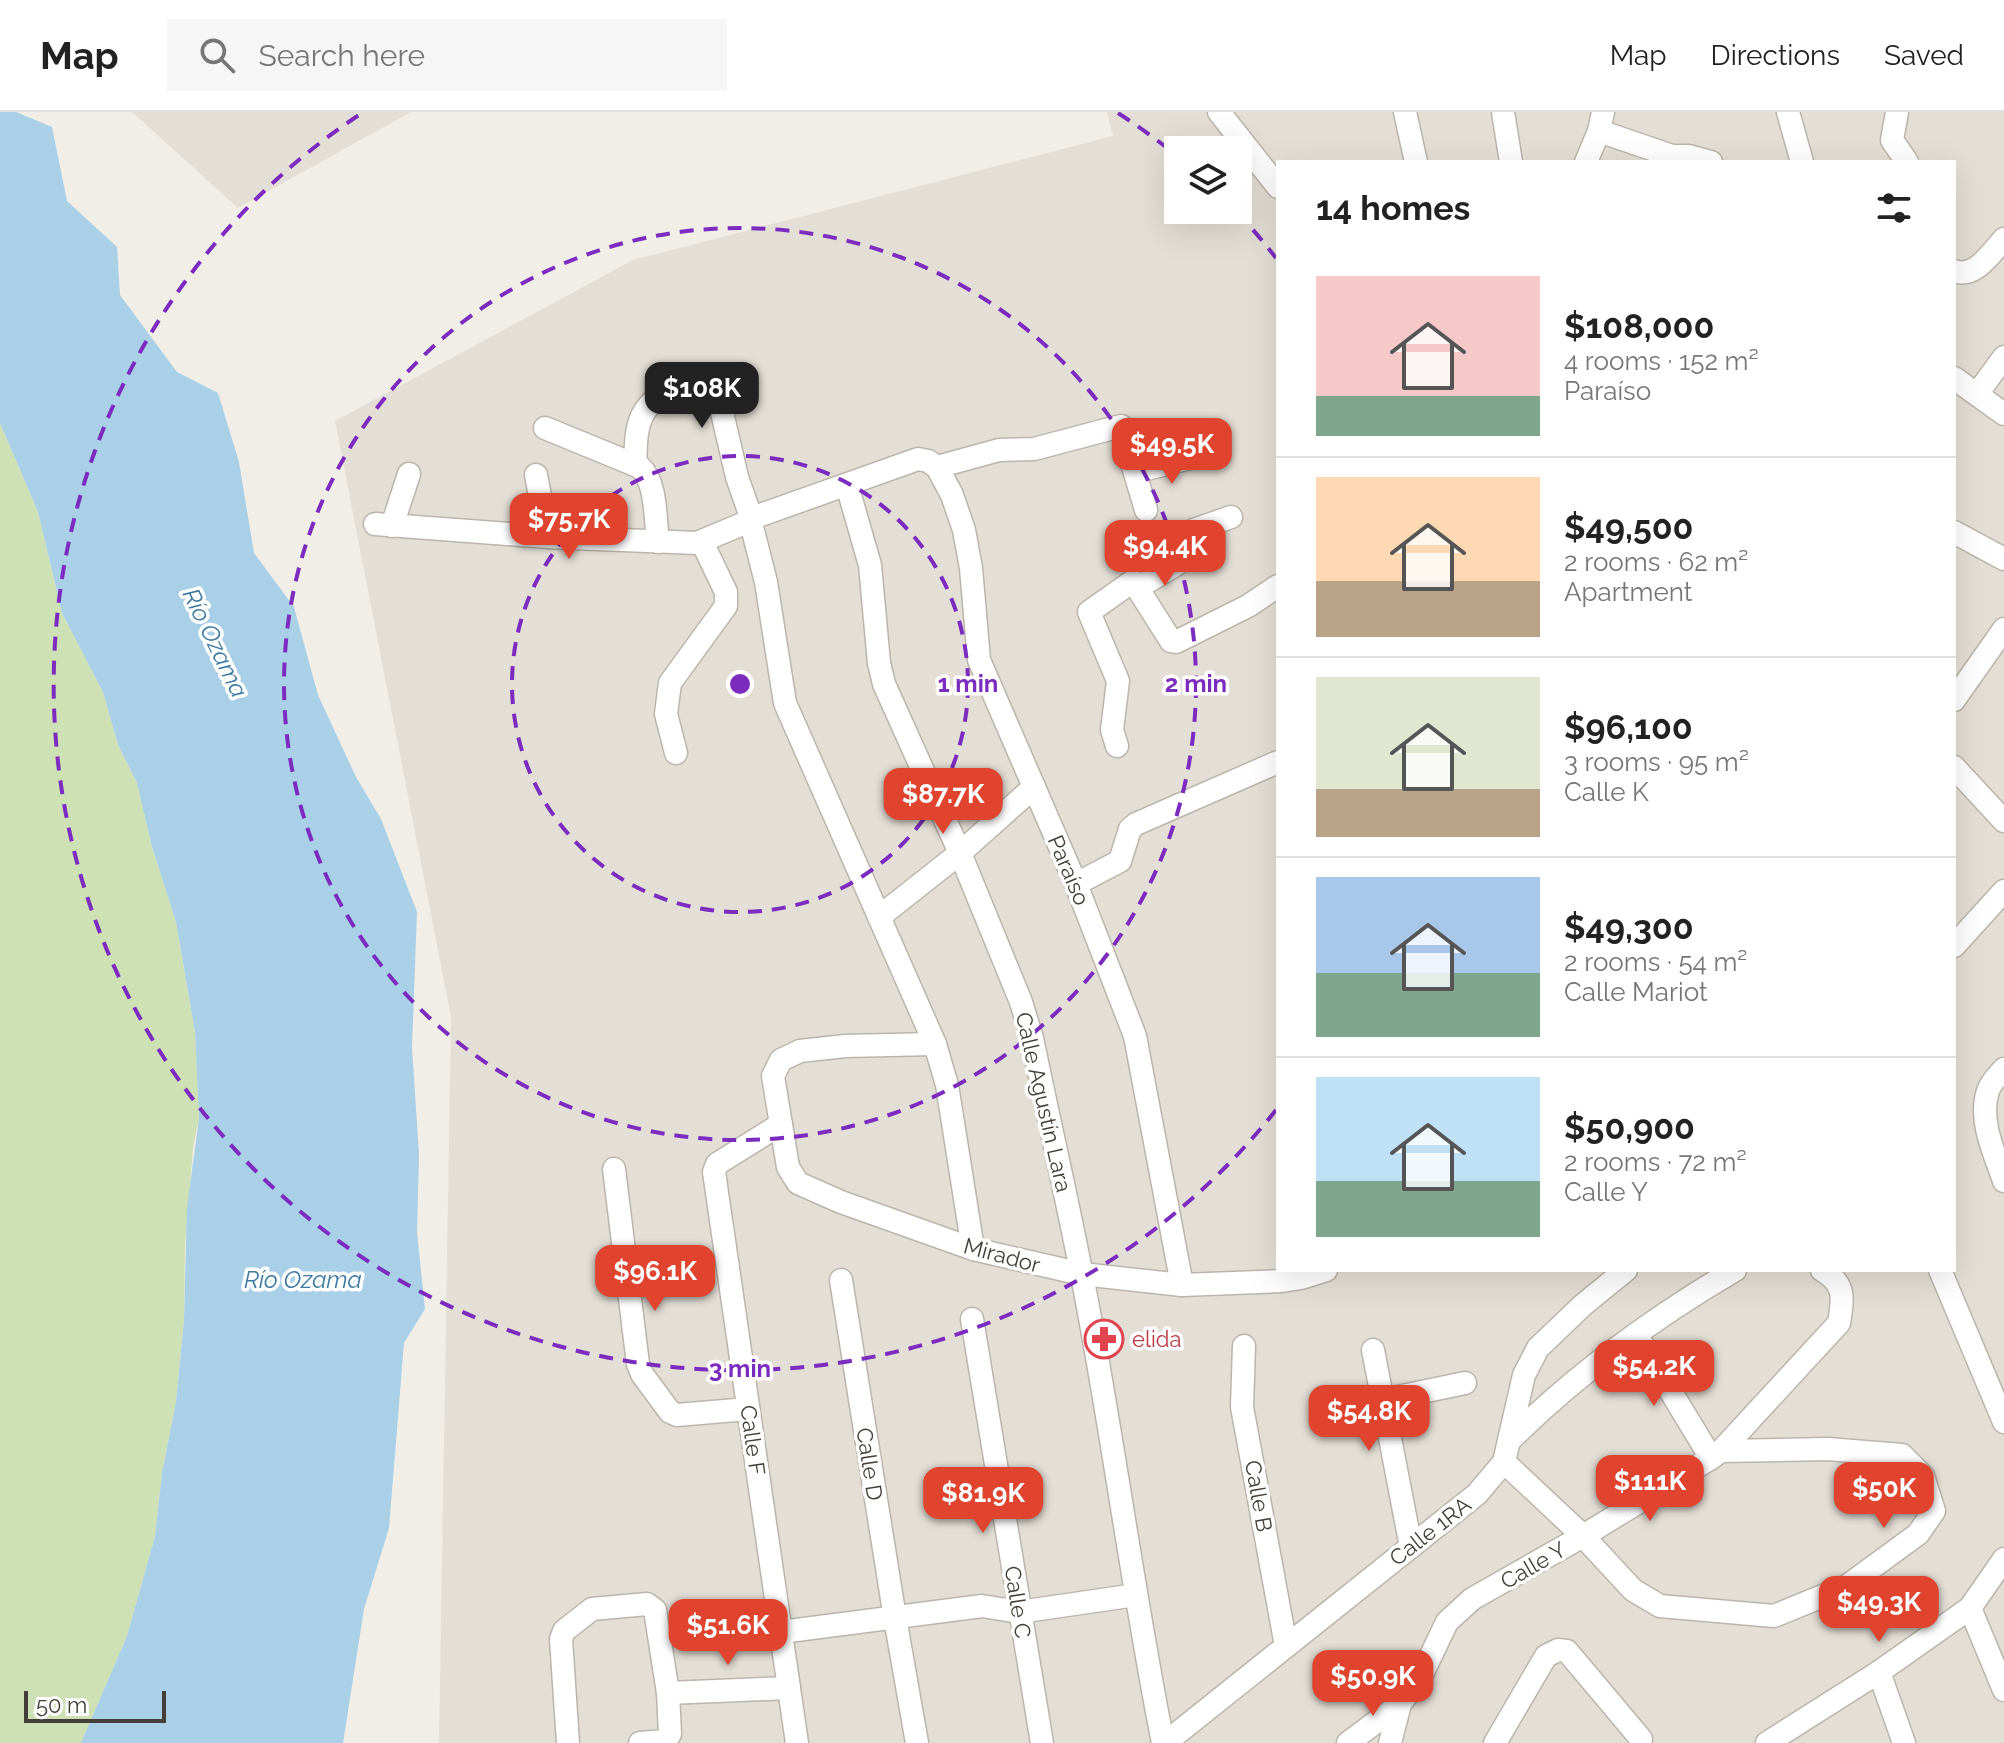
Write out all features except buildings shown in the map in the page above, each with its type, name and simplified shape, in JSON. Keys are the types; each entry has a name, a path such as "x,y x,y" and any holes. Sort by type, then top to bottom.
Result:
{"street":[{"path":"1219,112 1276,184"},
{"path":"1405,112 1416,160"},
{"path":"1503,112 1511,160"},
{"path":"1788,112 1801,160"},
{"path":"1897,112 1892,140 1906,160"},
{"path":"1587,160 1601,122 1672,156 1706,160"},
{"path":"1956,272 1970,272 2004,239"},
{"path":"1977,394 2004,357"},
{"path":"1956,379 2004,414"},
{"path":"635,465 641,417 657,396 673,388 701,388 716,399 721,408 737,477 754,518 785,703 935,1044 947,1085 973,1249"},
{"path":"409,474 383,525 548,537 702,542 754,518 910,460 928,461 937,467 999,450 1028,451 1120,426 1146,510"},
{"path":"545,428 645,472 649,479 658,542"},
{"path":"1135,472 1198,456"},
{"name":"Paraíso","path":"937,467 959,514 969,554 979,660 1076,884 1138,1047 1182,1285"},
{"path":"536,475 548,537"},
{"name":"Calle Agustín Lara","path":"847,485 870,565 881,673 960,853 1027,1018 1082,1274 1164,1743"},
{"path":"1137,588 1177,564 1195,530 1231,517"},
{"path":"1956,533 2004,559"},
{"path":"676,753 666,714 670,683 726,606 726,592 702,542"},
{"path":"1117,746 1112,730 1118,681 1088,614 1133,581 1173,642 1248,606 1276,587"},
{"path":"1956,697 2004,629"},
{"path":"1076,884 1120,861 1133,826 1276,763"},
{"path":"1956,769 2004,821"},
{"path":"879,917 960,853 1034,787"},
{"path":"1956,944 2004,891"},
{"name":"Mirador","path":"935,1044 845,1046 800,1051 781,1060 773,1076 788,1167 798,1183 841,1202 973,1249 1082,1274 1182,1285 1282,1281 1320,1272"},
{"path":"2004,1069 1988,1090 1987,1119 1989,1138 2004,1181"},
{"name":"Calle F","path":"781,1124 717,1164 714,1172 797,1743"},
{"path":"614,1169 642,1374 670,1412 677,1415 748,1409"},
{"name":"Calle 1RA","path":"1164,1743 1477,1494 1504,1462 1524,1375 1538,1348 1624,1272"},
{"path":"1511,1439 1556,1395 1636,1334 1673,1306 1732,1272"},
{"name":"Calle Y","path":"1348,1743 1400,1704 1422,1674 1447,1622 1472,1599 1583,1536 1716,1454 1839,1323 1843,1298 1835,1277 1826,1272"},
{"path":"1941,1272 2004,1422"},
{"name":"Calle D","path":"841,1280 917,1743"},
{"name":"Calle C","path":"972,1319 1042,1743"},
{"path":"1504,1462 1583,1536 1633,1590 1660,1606 1774,1616 1847,1586 1918,1534 1934,1511 1923,1476 1902,1455 1828,1449 1716,1454 1636,1334"},
{"name":"Calle B","path":"1244,1346 1242,1407 1286,1646"},
{"path":"1373,1350 1411,1547"},
{"path":"1383,1400 1465,1383"},
{"path":"1767,1743 1879,1672 1970,1608 2004,1559"},
{"path":"781,1632 982,1606 1019,1612 1136,1595"},
{"path":"568,1743 561,1639 564,1631 592,1609 647,1604 652,1606 668,1693 669,1738 640,1743"},
{"path":"1970,1608 2004,1690"},
{"path":"1495,1743 1546,1656 1558,1650 1567,1651 1641,1739"},
{"path":"1879,1672 1904,1743"},
{"path":"668,1693 789,1688"},
{"path":"1390,1743 1400,1704"}],"shaded area":[{"path":"132,112 411,112 238,208"},
{"path":"1107,112 2004,112 2004,1743 439,1743 451,1017 335,421 633,260 1113,136"}],"green space":[{"path":"0,423 38,512 62,613 103,692 118,745 137,783 152,847 176,922 195,1032 199,1118 193,1148 185,1246 184,1320 176,1402 162,1473 155,1536 127,1636 81,1743 0,1743"}],"water":[{"name":"Río Ozama","path":"0,112 16,112 52,127 67,201 117,247 120,295 177,372 218,393 239,462 254,553 294,607 318,695 356,777 381,819 417,912 412,1048 419,1154 417,1232 425,1309 404,1343 389,1528 364,1609 343,1743 81,1743 127,1636 155,1536 162,1473 176,1402 184,1320 187,1208 199,1118 195,1032 176,922 152,847 137,783 118,745 103,692 62,613 38,512 0,423"}],"place":[{"name":"elida","path":"1104,1339"}]}
